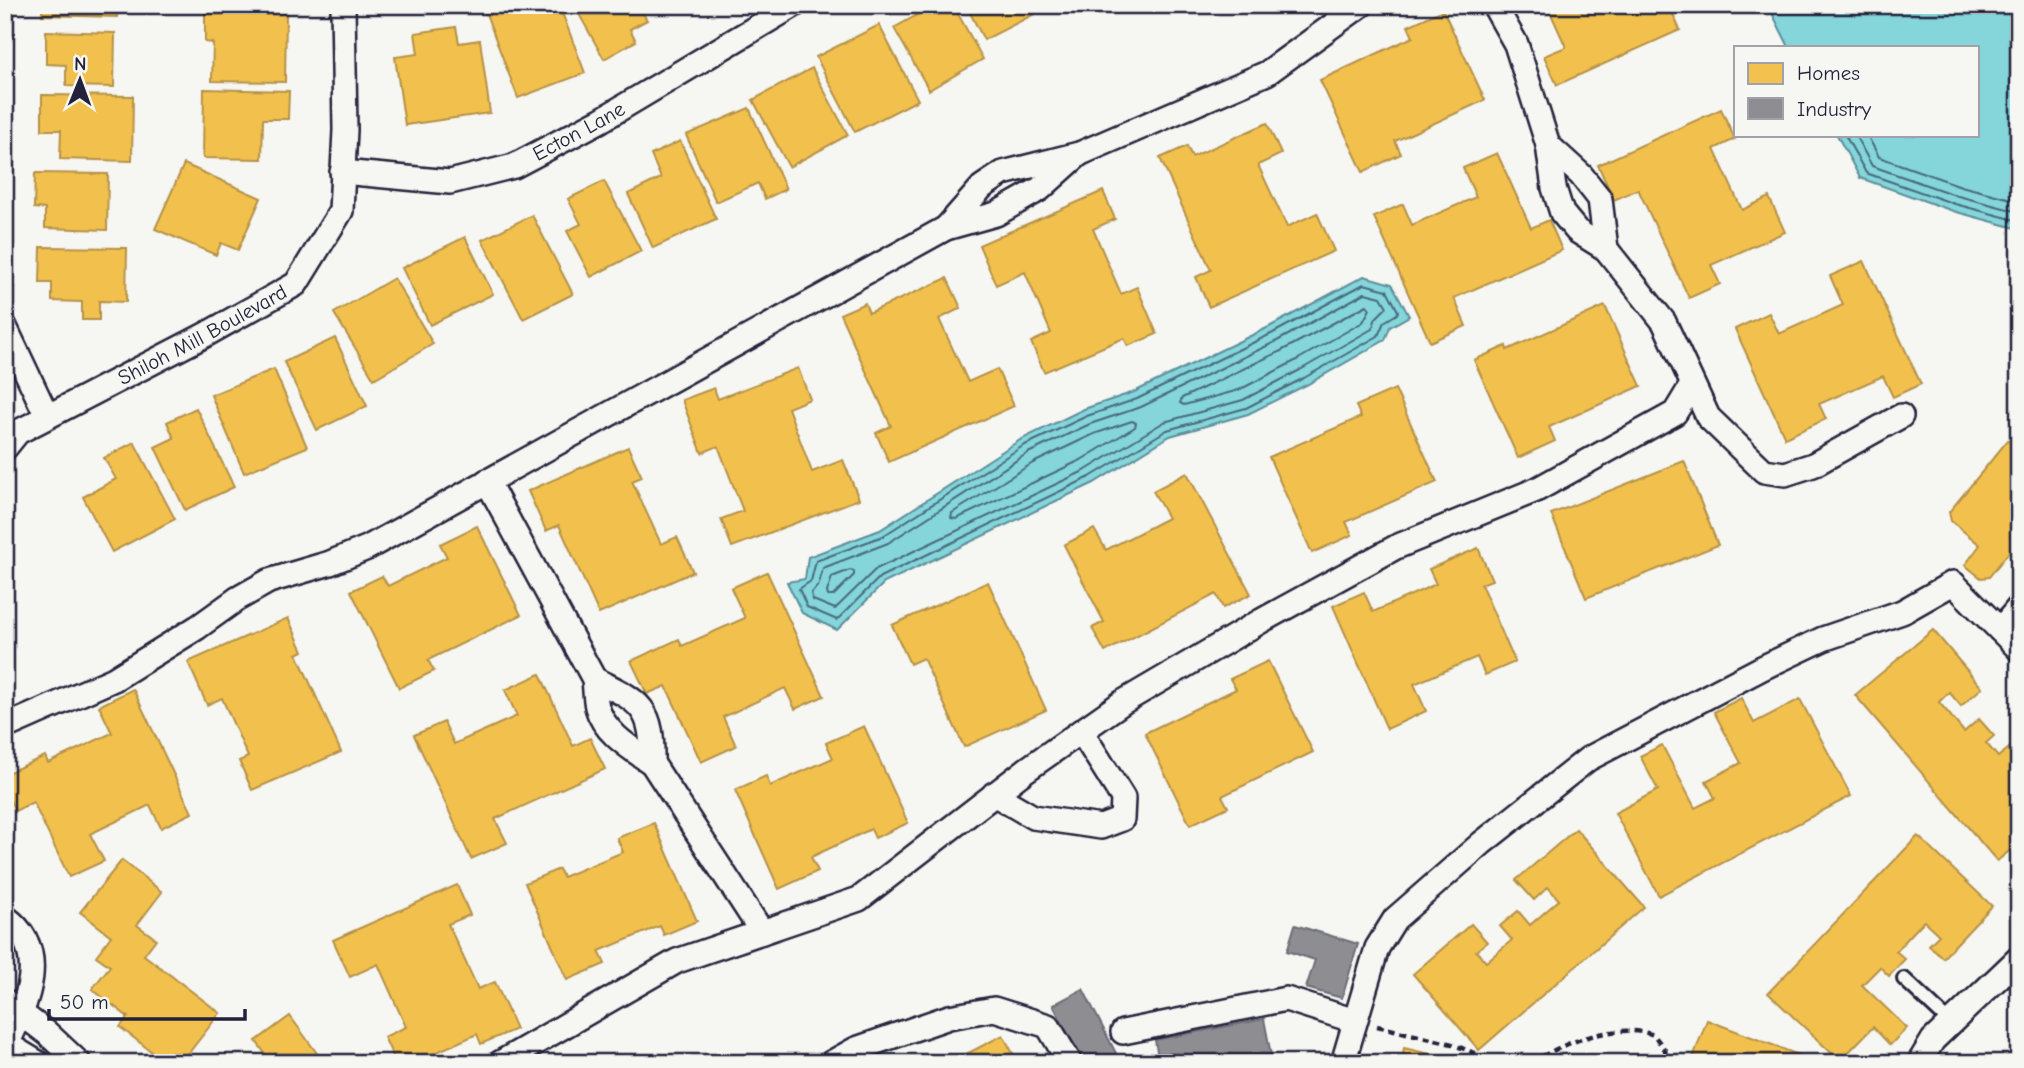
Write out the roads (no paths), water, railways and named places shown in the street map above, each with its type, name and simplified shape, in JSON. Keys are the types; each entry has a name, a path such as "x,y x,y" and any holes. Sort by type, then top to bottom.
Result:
{"street":[{"name":"Shiloh Mill Boulevard","path":"5,448 18,432 205,335 296,284 341,211 345,130 343,5"},
{"name":"Ecton Lane","path":"342,172 450,182 514,166 601,120 794,5"},
{"path":"946,228 982,187 1003,173 1079,155 1267,73 1361,5"},
{"path":"1494,5 1516,44 1548,145 1554,188 1562,213 1577,231 1606,249 1664,322 1708,417 1764,471 1785,474 1813,465 1900,416"},
{"path":"1548,145 1581,175 1600,199 1606,249"},
{"path":"5,727 114,679 269,581 367,548 946,228 996,214 1040,189 1079,155"},
{"path":"5,327 47,416"},
{"path":"499,1063 677,961 859,899 994,794 1123,702 1249,628 1396,547 1536,490 1675,413 1692,385"},
{"path":"486,481 594,679 598,709 607,726 626,746 652,763 762,932"},
{"path":"1343,1063 1377,948 1395,919 1482,843 1588,760 1762,668 1823,639 1902,612 1953,583 2019,649"},
{"path":"2000,630 2019,607"},
{"path":"594,679 626,694 646,714 653,734 652,763"},
{"path":"994,794 1033,817 1101,827 1122,820 1123,798 1081,732"},
{"path":"5,917 13,923 29,946 33,971 13,1008 6,1043 38,1063"},
{"path":"1919,1063 1933,1040 2019,958"},
{"path":"1122,1032 1286,999 1355,1021"},
{"path":"13,1008 47,1033 79,1063"},
{"path":"831,1063 856,1049 949,1017 994,1009 1048,1026 1070,1063"}],"lane":[{"path":"1904,979 1951,1023"}],"water":[{"path":"1768,5 2019,5 2019,229 1953,211 1860,178 1838,136 1979,136 1979,46 1788,46"},
{"path":"1364,276 1392,284 1409,316 1390,327 1385,340 1308,384 1248,414 1170,436 1094,483 884,583 837,630 802,613 787,582 805,579 808,557 880,530 1020,440 1084,409 1134,392 1269,327"}]}
